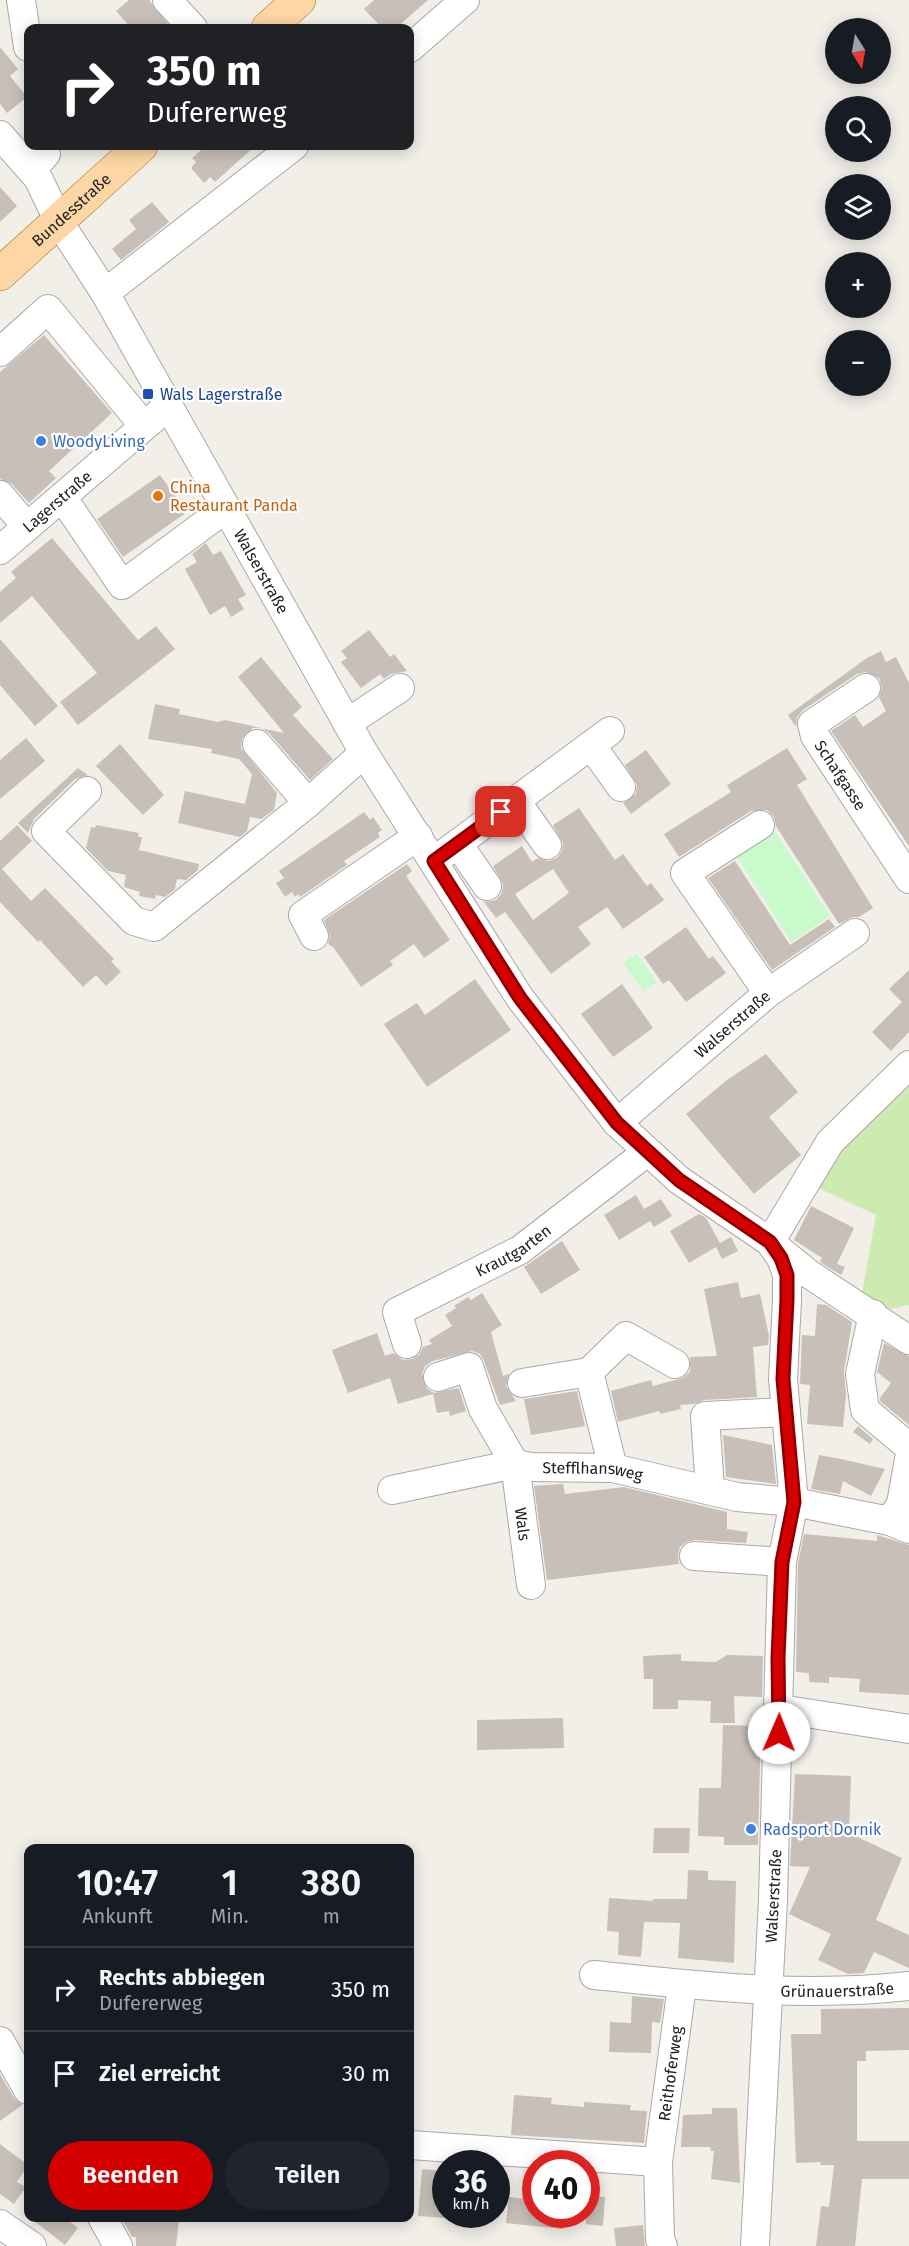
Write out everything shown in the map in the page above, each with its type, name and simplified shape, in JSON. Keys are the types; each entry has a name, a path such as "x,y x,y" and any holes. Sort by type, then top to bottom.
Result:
{"main road":[{"path":"272,24 299,0"},
{"name":"Bundesstraße","path":"0,274 137,150"}],"street":[{"path":"21,0 25,24"},
{"path":"167,0 189,24"},
{"path":"414,45 465,0"},
{"name":"Walserstraße","path":"0,135 24,150"},
{"name":"Walserstraße","path":"25,150 38,158 59,222 105,293 364,753 520,998 617,1123 647,1152 711,1204 770,1242 781,1258 787,1275 783,1379 794,1502 782,1562 778,1658 780,1709 755,2246"},
{"path":"105,293 289,150"},
{"path":"0,352 48,309 144,426"},
{"name":"Lagerstraße","path":"0,550 168,406"},
{"path":"0,495 27,527"},
{"path":"62,497 122,585 225,509"},
{"path":"347,723 400,688"},
{"name":"Schafgasse","path":"866,688 812,724 815,736 909,879"},
{"path":"434,861 600,738 621,787"},
{"path":"257,744 308,803"},
{"path":"87,791 46,831 134,921 154,927 308,803 364,753"},
{"path":"516,801 547,845"},
{"path":"760,825 685,873 768,993"},
{"path":"302,917 418,836"},
{"path":"458,844 487,886"},
{"name":"Walserstraße","path":"617,1123 768,993 855,933"},
{"path":"909,1065 830,1142 770,1242 809,1274 873,1314 909,1340"},
{"name":"Krautgarten","path":"407,1344 397,1312 520,1250 647,1152"},
{"path":"873,1314 860,1374 865,1410 909,1448"},
{"path":"522,1383 589,1371 626,1336 675,1364"},
{"path":"438,1377 470,1367 483,1409 515,1464"},
{"path":"589,1371 613,1468"},
{"path":"711,1490 705,1416 786,1412"},
{"path":"899,1525 909,1459"},
{"name":"Stefflhansweg","path":"392,1490 515,1464 531,1467 613,1468 737,1497 794,1502 899,1525"},
{"name":"Wals","path":"515,1464 531,1585"},
{"path":"694,1556 782,1562"},
{"path":"780,1709 909,1729"},
{"path":"594,1975 682,1986 767,1990"},
{"name":"Reithoferweg","path":"663,2246 660,2238 658,2162 682,1986"},
{"name":"Grünauerstraße","path":"767,1990 831,1992 909,1986"},
{"path":"0,2041 24,2083"},
{"path":"414,2145 658,2162"},
{"path":"105,2222 118,2246"},
{"path":"0,2224 32,2246"}],"green space":[{"path":"774,830 830,916 791,942 736,855"},
{"path":"637,954 657,982 644,992 623,963"},
{"path":"909,1079 909,1305 882,1311 861,1298 876,1215 812,1185 831,1154"}],"building":[{"path":"129,0 149,0 168,24 127,24 116,11"},
{"path":"374,0 428,0 401,24 378,24 364,9"},
{"path":"0,47 18,69 10,76 24,93 24,99 7,113 0,104"},
{"path":"201,150 251,150 215,182 210,177 204,183 191,168 196,162 192,158"},
{"path":"0,187 17,206 0,222"},
{"path":"152,202 169,222 121,260 112,249 136,229 129,220"},
{"name":"WoodyLiving","path":"44,335 112,413 49,471 56,478 29,503 12,484 0,479 0,372"},
{"path":"160,475 187,512 123,557 97,519"},
{"path":"52,538 138,640 156,626 175,649 78,725 60,702 97,673 32,596 0,623 0,592 16,578 11,572"},
{"path":"206,543 213,555 221,551 246,595 238,599 244,609 231,617 225,606 210,615 185,569 197,562 192,554"},
{"path":"369,630 390,657 394,654 407,671 391,674 384,679 380,674 361,688 341,662 347,658 341,651"},
{"path":"0,639 58,706 35,726 0,685"},
{"path":"881,651 886,662 896,657 909,683 909,846 831,731 855,715 863,727 886,711 879,697 882,688 879,678 866,672 857,674 803,710 797,717 796,727 788,715 867,658"},
{"path":"261,657 302,707 293,715 333,759 310,780 262,728 284,733 238,677"},
{"path":"155,704 180,709 179,714 218,722 225,720 261,728 253,728 242,738 241,748 277,793 274,810 261,819 250,817 247,831 240,837 178,823 185,791 245,804 252,774 239,759 211,753 212,749 148,739"},
{"path":"26,738 45,761 0,799 0,760"},
{"path":"120,744 164,795 143,815 96,766"},
{"path":"787,748 807,779 797,785 873,908 859,917 853,917 839,924 776,826 774,817 767,810 751,811 679,857 664,834 731,792 727,785"},
{"path":"646,750 671,784 631,814 623,803 636,794 637,785 625,765"},
{"path":"78,768 88,775 75,779 34,819 28,833 18,823"},
{"path":"579,808 615,860 623,854 647,886 651,883 664,900 623,929 607,907 578,927 591,944 551,974 505,912 496,918 484,902 496,900 502,893 503,884 493,866 522,846 532,862 538,858 548,861 557,858 562,851 563,843 553,825","holes":["553,869 569,893 533,920 515,894"]},
{"path":"364,812 370,820 373,817 382,830 378,833 380,837 344,861 347,865 300,897 298,894 295,897 292,892 285,897 276,883 284,878 279,871"},
{"path":"17,825 32,841 2,869 31,901 45,888 114,959 111,961 121,972 106,986 96,975 83,987 40,940 38,942 0,902 0,841"},
{"path":"96,825 139,833 138,837 142,837 139,850 199,864 198,870 186,880 177,879 175,889 165,897 156,895 155,899 139,896 140,892 124,887 126,875 108,871 86,848 91,827 95,828"},
{"path":"735,861 790,945 829,919 835,927 772,970 708,878"},
{"path":"407,864 412,871 406,876 450,940 424,958 414,944 390,961 393,965 361,987 334,948 328,944 330,936 324,920"},
{"path":"686,927 709,959 713,956 726,973 686,1002 669,980 663,984 644,957"},
{"path":"909,970 909,1032 891,1051 872,1032 902,1002 889,989"},
{"path":"475,979 511,1030 427,1087 384,1024 417,1003 425,1015"},
{"path":"622,984 653,1028 613,1057 581,1014"},
{"path":"766,1054 798,1092 769,1117 801,1155 754,1194 686,1114 727,1080"},
{"path":"636,1195 644,1209 661,1199 672,1216 654,1227 650,1221 619,1240 604,1215"},
{"path":"811,1206 854,1228 837,1264 845,1267 841,1275 820,1262 822,1258 794,1240"},
{"path":"699,1214 706,1218 720,1243 731,1237 738,1251 722,1259 716,1247 689,1263 670,1231"},
{"path":"562,1241 580,1270 541,1294 524,1267"},
{"path":"738,1282 741,1298 760,1294 769,1336 768,1345 753,1347 757,1397 704,1400 694,1404 680,1405 681,1409 660,1414 659,1411 618,1422 611,1391 651,1380 653,1386 683,1378 690,1372 690,1357 717,1356 704,1289"},
{"path":"482,1293 502,1325 491,1332 503,1376 509,1374 506,1386 516,1401 500,1405 484,1361 480,1354 472,1351 433,1361 425,1366 422,1374 427,1389 434,1393 459,1388 466,1411 450,1416 449,1411 437,1413 433,1394 398,1404 390,1378 348,1393 332,1350 377,1333 385,1356 393,1353 403,1360 412,1359 419,1355 423,1347 432,1344 429,1340 452,1326 445,1315 456,1308 454,1306 468,1297 471,1300"},
{"path":"817,1304 826,1305 852,1322 844,1371 846,1395 843,1427 807,1424 810,1385 800,1384 802,1335 815,1336"},
{"path":"884,1343 909,1356 909,1425 880,1401 891,1383 877,1372"},
{"path":"577,1391 585,1426 531,1435 524,1399"},
{"path":"858,1426 873,1439 870,1444 853,1432"},
{"path":"723,1435 772,1445 776,1484 726,1477"},
{"path":"819,1455 885,1469 871,1496 843,1481 840,1494 811,1489"},
{"path":"563,1484 565,1494 624,1487 727,1512 727,1529 748,1532 746,1543 695,1540 686,1542 680,1547 679,1564 547,1580 534,1486"},
{"path":"804,1534 877,1541 877,1535 909,1545 909,1695 859,1692 860,1679 829,1677 829,1683 809,1682 809,1673 796,1672 798,1564"},
{"path":"681,1654 681,1661 716,1662 727,1655 763,1656 762,1697 734,1696 735,1723 710,1723 711,1701 678,1700 678,1709 653,1709 653,1679 644,1679 643,1656"},
{"path":"563,1718 564,1748 477,1750 477,1720"},
{"path":"723,1725 761,1726 758,1845 724,1845 724,1837 698,1836 699,1788 721,1788"},
{"path":"795,1774 851,1776 849,1833 902,1858 876,1920 909,1935 909,1968 874,1952 864,1973 848,1974 818,1960 831,1934 789,1914 810,1867 790,1866"},
{"path":"654,1828 690,1828 689,1853 653,1853"},
{"path":"688,1870 708,1871 708,1880 736,1881 734,1963 678,1958 680,1923 644,1922 641,1957 618,1955 619,1932 607,1931 609,1898 653,1901 653,1899 687,1899"},
{"path":"632,1996 664,1999 660,2023 652,2022 651,2053 609,2052 610,2022 631,2023"},
{"path":"909,2008 909,2050 866,2051 866,2061 857,2061 857,2141 909,2141 909,2179 862,2179 855,2246 816,2246 821,2206 829,2207 834,2165 820,2165 821,2162 796,2163 791,2034 821,2034 821,2009"},
{"path":"0,2074 14,2098 22,2105 0,2121"},
{"path":"514,2095 552,2098 551,2104 584,2107 584,2102 631,2105 630,2110 647,2111 644,2143 511,2135"},
{"path":"712,2108 737,2108 740,2183 711,2179 714,2151 711,2151 710,2147 681,2147 683,2115 712,2114"},
{"path":"0,2144 24,2162 24,2171 17,2182 24,2186 24,2190 14,2204 0,2194"},
{"path":"422,2169 432,2170 432,2217 418,2216"},
{"path":"510,2197 522,2198 522,2225 510,2223"},
{"path":"600,2197 605,2197 603,2226 600,2226"},
{"path":"35,2222 70,2222 78,2228 65,2245"},
{"path":"124,2222 179,2222 176,2246 136,2246 136,2237 132,2237"},
{"path":"643,2225 645,2246 616,2246 614,2228"}],"place":[{"name":"Wals Lagerstraße","path":"148,394"},
{"name":"WoodyLiving","path":"41,441"},
{"name":"China Restaurant Panda","path":"158,496"},
{"name":"Radsport Dornik","path":"751,1829"}],"route":[{"path":"501,812 434,861 520,998 617,1123 679,1180 711,1204 747,1225 770,1242 781,1258 787,1275 783,1379 794,1502 782,1562 778,1658 779,1733"}]}
